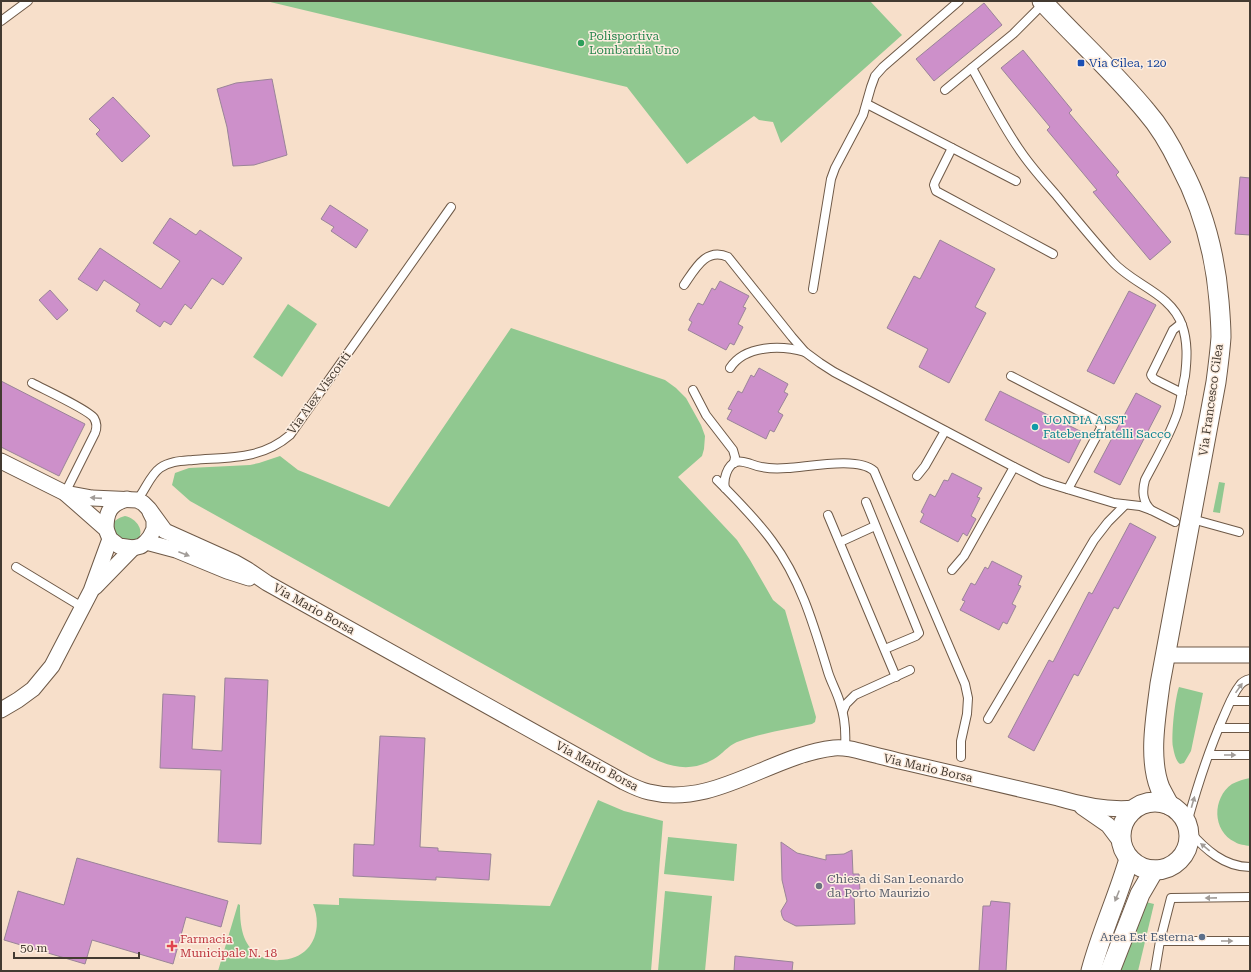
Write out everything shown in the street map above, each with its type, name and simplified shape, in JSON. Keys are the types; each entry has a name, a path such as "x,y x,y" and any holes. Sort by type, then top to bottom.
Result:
{"street":[{"name":"Via Francesco Cilea","path":"1043,2 1094,54 1147,112 1166,139 1197,200 1215,265 1221,336 1214,402 1183,520 1157,708 1154,759 1155,768 1160,788 1169,805"},
{"name":"Via Mario Borsa","path":"1,461 65,493 92,498 138,503 166,530 234,562 267,583 640,790 667,795 694,793 720,786 787,759 826,749 845,748 1074,803 1116,809 1134,808"},
{"name":"Via Mario Borsa","path":"65,493 119,546 140,545 176,550 227,571 267,583"},
{"path":"1,710 33,689 52,666 91,591 108,534 106,517 110,509 119,502 138,503 154,520 154,529 150,537 91,591"},
{"path":"1165,655 1250,655"},
{"name":"Via Francesco Cilea","path":"1134,808 1146,787 1154,759"},
{"path":"1155,801 1169,805 1179,812 1188,827 1189,840 1186,851 1178,862 1166,868 1154,870 1141,868 1129,859 1122,848 1120,840 1122,826 1126,817 1134,808 1145,803 1155,801"},
{"name":"Via Mario Borsa","path":"1074,803 1101,819 1120,840"},
{"path":"1091,971 1102,934 1121,886 1129,859"},
{"path":"1110,971 1140,894 1154,870"}],"lane":[{"path":"1,21 28,1"},
{"path":"813,289 831,179 835,168 863,115 873,81 879,71 959,1"},
{"path":"945,90 1013,34 1043,2"},
{"path":"972,68 1013,140 1030,164 1119,269 1170,305 1177,313 1182,325 1186,338 1187,350 1187,362 1182,393 1177,414 1143,487 1143,495 1150,510"},
{"path":"867,104 1016,182"},
{"path":"952,148 935,182 934,188 936,191 1053,254"},
{"name":"Via Alex Visconti","path":"138,503 154,475 160,468 168,464 180,461 249,455 262,452 280,443 290,435 451,207"},
{"path":"684,285 695,269 708,256 723,254 728,257 806,352 834,372 1014,467 1042,480 1100,499 1124,505 1140,506 1183,520 1239,532"},
{"path":"1182,325 1173,330 1151,375 1154,379 1182,393"},
{"path":"730,368 739,358 754,351 786,348 806,352"},
{"path":"1011,376 1100,424 1101,428 1068,489"},
{"path":"32,384 86,411 94,418 96,424 95,433 65,493"},
{"path":"693,390 706,415 733,450 735,457 734,464"},
{"path":"917,476 925,466 945,431"},
{"path":"725,488 724,484 726,474 736,462 742,461 761,468 777,469 848,463 865,465 874,471 965,684 968,698 967,714 961,741 961,757"},
{"path":"952,570 964,556 1014,467"},
{"path":"718,480 761,526 773,542 803,596 810,612 830,678 841,704 845,728 845,748"},
{"path":"866,502 919,633 916,636 884,649"},
{"path":"988,719 1094,540 1124,505"},
{"path":"828,515 896,677"},
{"path":"840,542 875,526"},
{"path":"16,566 82,607"},
{"path":"843,712 846,704 855,695 910,670"},
{"path":"1250,679 1243,682 1239,686 1219,728 1198,782 1188,827 1200,843 1219,858 1239,866 1250,867"},
{"path":"1231,701 1250,701"},
{"path":"1219,728 1250,728"},
{"path":"1209,754 1250,755"},
{"path":"1155,971 1160,941 1171,898 1250,897"},
{"path":"1160,941 1250,941"}],"green space":[{"name":"Polisportiva Lombardia Uno","path":"266,1 870,1 902,35 781,143 773,122 759,120 754,116 687,164 627,87"},
{"path":"288,304 317,324 282,377 253,357"},
{"path":"511,328 665,380 686,398 701,425 705,436 704,449 702,456 678,477 737,540 773,600 785,610 816,717 815,722 812,724 775,731 736,742 717,757 700,765 684,767 667,764 650,757 190,501 172,485 175,473 189,468 250,465 280,456 298,470 389,507"},
{"path":"1219,482 1225,483 1220,513 1213,512"},
{"path":"125,516 136,522 139,526 140,534 136,541 123,545 111,526 114,522"},
{"path":"1179,687 1203,693 1191,751 1184,763 1180,764 1175,757 1173,749 1173,726"},
{"path":"1250,778 1250,846 1238,844 1227,837 1222,830 1217,814 1221,797 1225,790 1232,784"},
{"path":"598,800 624,811 663,821 651,971 218,971 238,904 240,905 242,931 247,943 258,955 273,960 290,959 307,949 316,934 316,914 313,904 339,905 339,898 550,906"},
{"path":"668,837 737,844 734,881 664,874"},
{"path":"665,891 712,896 705,971 658,971"},
{"path":"1146,902 1154,904 1138,971 1119,971"}],"building":[{"path":"984,3 1002,25 934,81 916,59"},
{"path":"1023,50 1072,110 1069,113 1119,172 1116,175 1171,242 1150,260 1093,192 1097,190 1047,130 1050,127 1001,68"},
{"path":"272,79 287,155 254,165 233,166 227,127 217,89 236,83"},
{"path":"113,97 150,136 122,162 96,134 100,130 89,119"},
{"path":"1240,177 1250,178 1250,235 1235,234"},
{"path":"330,205 368,230 356,248 331,231 334,227 321,219"},
{"path":"170,218 196,235 200,230 242,258 223,285 212,278 191,309 185,304 171,325 164,321 160,327 136,311 140,304 104,280 97,291 78,279 100,248 161,289 180,261 153,243"},
{"path":"940,240 995,269 975,307 986,313 949,383 919,367 928,349 887,328 914,276 920,279"},
{"path":"720,281 749,296 743,307 746,308 738,324 743,327 734,345 730,343 726,350 688,330 692,322 689,320 698,303 703,305 712,288 715,290"},
{"path":"50,290 68,310 57,320 39,300"},
{"path":"1129,291 1156,305 1114,384 1087,371"},
{"path":"759,368 788,384 784,392 788,394 778,412 783,415 774,432 770,430 766,439 727,419 732,410 728,409 738,391 742,393 751,375 754,377"},
{"path":"1,381 85,424 59,476 1,447"},
{"name":"UONPIA ASST Fatebenefratelli Sacco","path":"1000,391 1084,433 1069,463 985,420"},
{"path":"1136,393 1161,406 1120,485 1094,472"},
{"path":"952,473 982,488 977,497 980,498 971,516 976,519 967,536 963,533 958,542 920,522 924,514 921,512 930,494 935,497 944,480 948,481"},
{"path":"1130,523 1156,537 1118,609 1114,607 1078,676 1074,674 1034,751 1008,737 1049,660 1053,662 1089,592 1092,594"},
{"path":"992,561 1022,576 1018,585 1021,586 1012,604 1016,606 1007,624 1003,622 999,630 960,610 965,601 962,600 971,583 975,585 985,567 988,569"},
{"path":"225,678 268,680 261,844 218,842 221,770 160,768 163,694 195,696 192,749 222,751"},
{"path":"380,736 425,738 420,847 438,848 438,851 491,854 489,880 436,877 436,880 353,876 354,844 374,845"},
{"name":"Chiesa di San Leonardo da Porto Maurizio","path":"781,842 797,853 826,860 826,855 844,854 852,850 853,874 859,874 860,892 854,892 855,924 796,926 784,920 781,911 787,901 782,880"},
{"path":"77,858 228,901 221,927 186,917 173,964 92,940 85,964 4,940 18,891 64,905"},
{"path":"991,901 1010,903 1006,971 979,971 983,906 990,906"},
{"path":"735,956 793,962 792,971 734,971"}],"place":[{"name":"Polisportiva Lombardia Uno","path":"581,43"},
{"name":"Via Cilea, 120","path":"1081,63"},
{"name":"UONPIA ASST Fatebenefratelli Sacco","path":"1035,427"},
{"name":"Chiesa di San Leonardo da Porto Maurizio","path":"819,886"},
{"name":"Area Est Esterna","path":"1202,937"},
{"name":"Farmacia Municipale N. 18","path":"172,946"}]}
